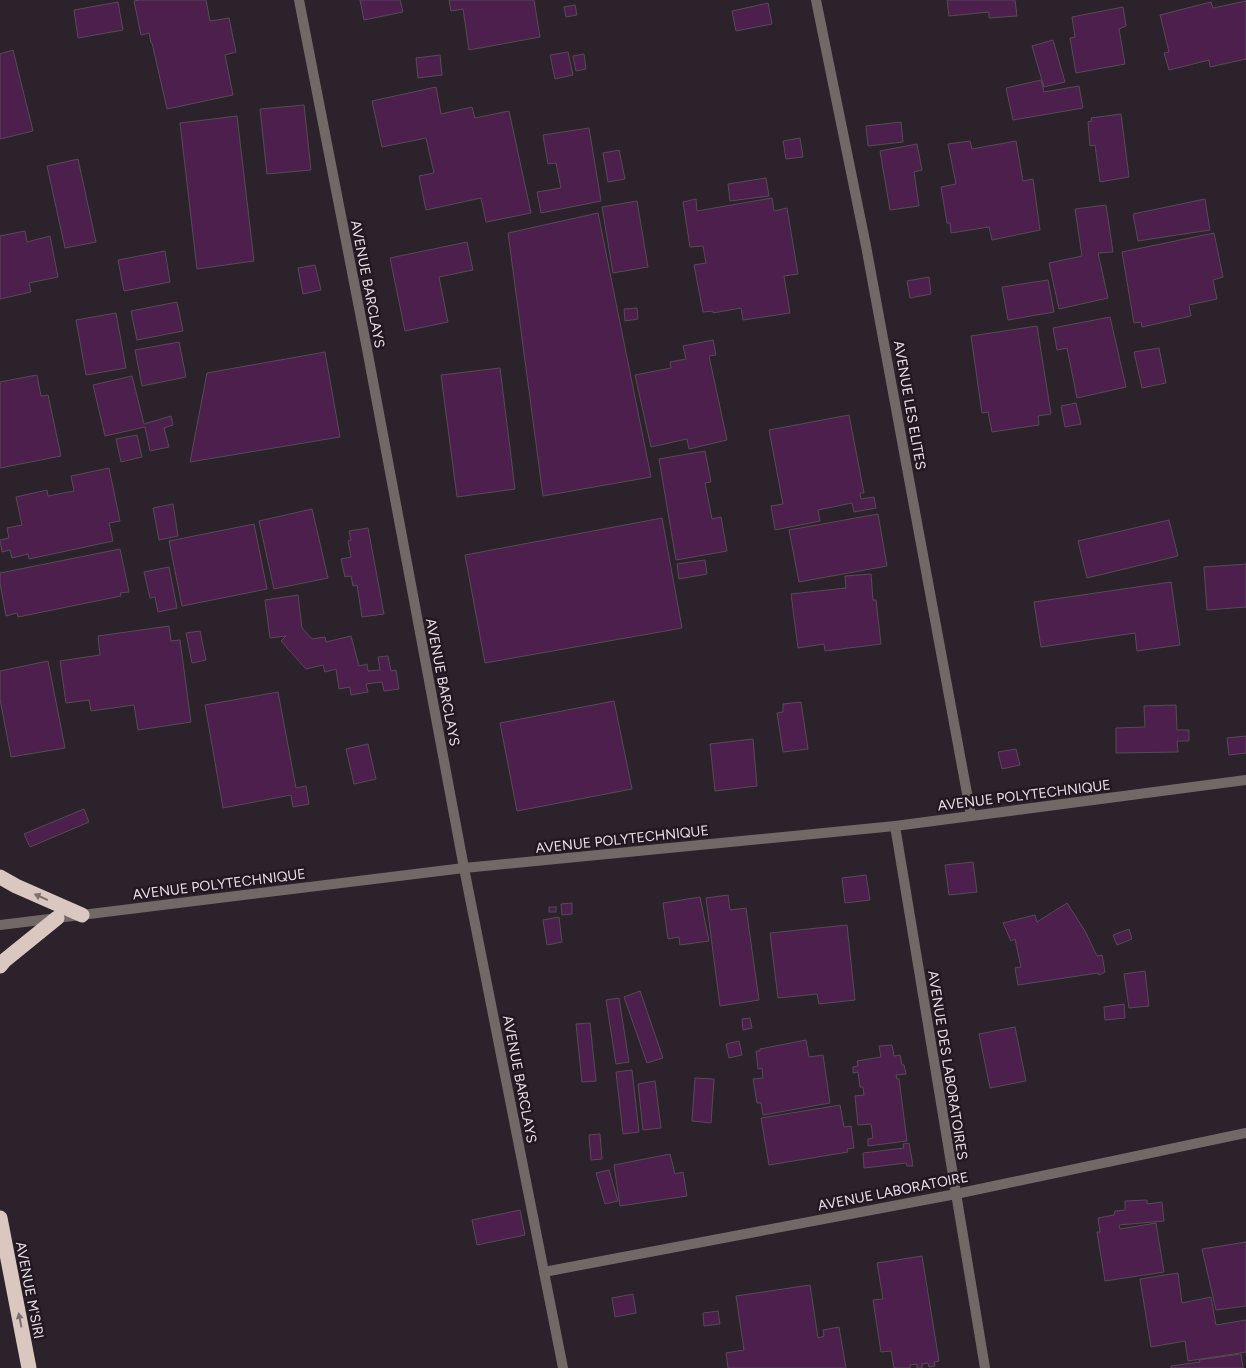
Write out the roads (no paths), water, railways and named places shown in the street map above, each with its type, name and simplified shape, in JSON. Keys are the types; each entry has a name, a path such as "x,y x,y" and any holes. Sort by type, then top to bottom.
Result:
{"highway":[{"path":"0,877 82,915"},
{"path":"0,966 4,960 57,918"},
{"name":"AVENUE M'SIRI","path":"0,1218 29,1368"}],"street":[{"name":"AVENUE BARCLAYS","path":"299,0 369,358 464,868 563,1368"},
{"name":"AVENUE LES ELITES","path":"816,0 866,246 971,815"},
{"name":"AVENUE POLYTECHNIQUE","path":"0,925 464,868 895,826 1246,780"},
{"name":"AVENUE DES LABORATOIRES","path":"895,826 985,1368"},
{"name":"AVENUE LABORATOIRE","path":"544,1272 956,1194 1246,1133"}]}
